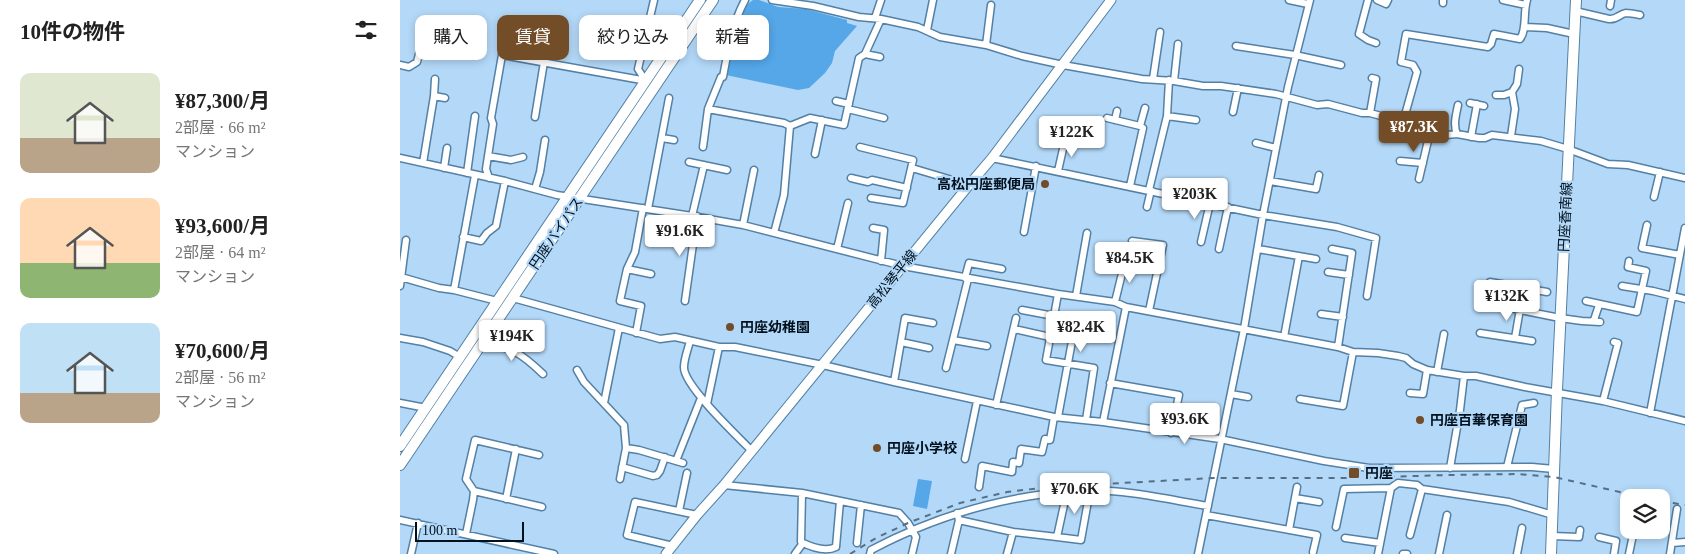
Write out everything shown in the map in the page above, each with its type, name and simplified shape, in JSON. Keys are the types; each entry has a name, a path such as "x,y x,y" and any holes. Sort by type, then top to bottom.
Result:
{"main road":[{"name":"円座バイパス","path":"400,465 579,199 700,0"},
{"name":"円座バイパス","path":"400,446 567,197 649,83 713,0"},
{"name":"高松琴平線","path":"666,554 992,158 1064,65 1111,0"},
{"name":"円座香南線","path":"1551,554 1560,318 1576,0"}],"street":[{"path":"649,83 638,69 654,0"},
{"path":"703,147 708,109 721,77 723,77 732,31 745,0"},
{"path":"772,0 814,3 859,17 878,18 927,30 940,37 986,45 1022,56 1064,65 1132,77 1204,86 1238,88 1276,94 1317,105 1328,104 1362,113 1370,113 1404,122 1430,132 1486,138 1492,135 1511,136 1540,141 1608,164 1628,165 1685,178"},
{"path":"708,109 784,123 790,126 810,118 844,125 859,58 865,54 878,18 881,0"},
{"path":"927,30 933,0"},
{"path":"1198,554 1244,329 1263,215 1286,98 1309,2 1289,0"},
{"path":"1368,0 1359,34 1376,43"},
{"path":"1376,0 1386,4 1388,0"},
{"path":"1404,122 1416,72 1413,65 1401,62 1406,34 1488,46 1491,44 1494,34 1520,39 1525,28 1523,21 1527,2 1503,0"},
{"path":"986,45 991,6"},
{"path":"1575,11 1614,20 1626,13 1640,15"},
{"path":"1525,28 1547,28 1574,34"},
{"path":"1153,79 1160,32"},
{"path":"1147,207 1166,116 1178,44"},
{"path":"1236,46 1341,65"},
{"path":"865,54 880,57"},
{"path":"490,178 486,169 493,124 491,118 502,55 649,83"},
{"path":"400,64 409,67 418,60"},
{"path":"535,117 544,62"},
{"path":"1496,95 1512,92 1517,84 1519,69"},
{"path":"1370,113 1376,79 1372,78"},
{"path":"423,163 435,79"},
{"path":"1233,112 1238,88"},
{"path":"1511,136 1515,109 1512,92"},
{"path":"434,96 445,98"},
{"path":"636,333 641,306 620,301 627,269 635,252 662,138 669,98"},
{"path":"836,101 848,107 884,118"},
{"path":"1471,137 1477,104"},
{"path":"1457,134 1455,117 1458,105"},
{"path":"1130,186 1143,128 1140,126 1145,108"},
{"path":"1115,120 1118,111"},
{"path":"467,173 475,116"},
{"path":"1166,116 1196,120"},
{"path":"1107,118 1140,126"},
{"path":"814,154 822,120"},
{"path":"774,232 784,195 790,126"},
{"path":"1419,179 1430,132"},
{"path":"662,138 674,140"},
{"path":"535,189 545,140"},
{"path":"1058,171 1065,140"},
{"path":"1256,143 1276,148"},
{"path":"860,147 914,160 903,203 871,198"},
{"path":"444,168 447,148"},
{"path":"488,156 511,160 523,157"},
{"path":"400,158 567,197 742,225 903,266 1058,294 1115,302 1126,307 1338,347 1353,352 1398,356 1406,358 1427,370 1476,376 1604,401 1685,421"},
{"path":"992,158 1263,215 1337,227 1376,238 1367,296"},
{"path":"1400,161 1422,163"},
{"path":"689,162 727,170"},
{"path":"685,300 694,216 704,166"},
{"path":"1024,232 1036,166"},
{"path":"912,168 968,185"},
{"path":"742,225 754,170"},
{"path":"1654,197 1660,172"},
{"path":"454,290 475,175"},
{"path":"1270,181 1316,189 1319,175"},
{"path":"851,178 868,182 872,180 907,188"},
{"path":"463,237 481,241 496,226 505,182"},
{"path":"837,249 848,202"},
{"path":"1201,242 1210,203"},
{"path":"1219,249 1228,207"},
{"path":"1647,226 1642,248 1680,256"},
{"path":"873,228 884,230 880,261"},
{"path":"1650,413 1685,228"},
{"path":"1076,296 1087,232"},
{"path":"400,286 406,240"},
{"path":"1132,241 1163,245 1149,311"},
{"path":"1258,249 1316,259"},
{"path":"1332,249 1352,253 1338,347"},
{"path":"1284,337 1299,256"},
{"path":"1115,302 1125,261"},
{"path":"1586,300 1637,312 1646,271 1628,267 1629,261"},
{"path":"946,368 969,263 1002,269"},
{"path":"627,269 651,274"},
{"path":"1328,272 1349,275"},
{"path":"401,277 497,301"},
{"path":"1490,282 1547,292"},
{"path":"1622,286 1685,299"},
{"path":"1515,338 1530,289"},
{"path":"1058,294 1046,360 1094,368 1086,420"},
{"path":"513,298 660,339 675,337 719,347 735,347 1056,417 1220,439 1324,461 1369,468 1507,467 1554,469"},
{"path":"1485,303 1582,321 1597,321 1599,304"},
{"path":"1103,422 1126,307"},
{"path":"979,487 982,466 1012,472 1013,462 1019,463 1021,449 1042,452 1045,439 1050,440 1056,417 1075,325 1022,310"},
{"path":"1320,314 1343,317"},
{"path":"894,382 905,318 933,323"},
{"path":"996,405 1016,318"},
{"path":"604,403 619,328"},
{"path":"1014,329 1050,337"},
{"path":"1480,333 1532,341"},
{"path":"1437,372 1444,334"},
{"path":"400,338 423,342 450,351 460,357"},
{"path":"953,340 986,346"},
{"path":"690,341 684,368 685,375 701,398 752,451"},
{"path":"901,342 929,348"},
{"path":"1604,401 1618,343 1614,342"},
{"path":"482,344 496,344 522,354 543,374"},
{"path":"707,404 719,347"},
{"path":"1300,399 1343,406 1353,352"},
{"path":"577,370 584,382 624,425 626,448 620,479"},
{"path":"1410,393 1423,394 1427,370"},
{"path":"1450,468 1464,376"},
{"path":"1110,383 1179,395 1171,433"},
{"path":"1231,394 1248,396"},
{"path":"626,448 680,462 701,398"},
{"path":"965,460 978,401"},
{"path":"400,403 426,408"},
{"path":"1507,467 1522,405 1534,403"},
{"path":"466,534 474,491 466,479 475,440 539,454"},
{"path":"506,499 516,449"},
{"path":"622,467 653,476 660,472 665,457"},
{"path":"679,511 687,473"},
{"path":"1336,527 1344,489 1391,488 1398,483 1416,485 1422,489 1509,502 1553,516"},
{"path":"724,485 802,494 899,513 913,530 916,537 912,554"},
{"path":"1289,530 1297,487"},
{"path":"1378,554 1391,488"},
{"path":"1410,535 1422,489"},
{"path":"870,554 871,550 903,533 958,517 975,507 1021,497 1090,490 1116,492 1208,506"},
{"path":"958,517 1013,532 1081,540 1090,490"},
{"path":"474,491 542,507"},
{"path":"1057,538 1067,491"},
{"path":"802,494 801,542 810,546 831,550 836,547 840,501"},
{"path":"1295,498 1319,502"},
{"path":"673,546 627,535 635,502 697,516"},
{"path":"857,542 861,505"},
{"path":"1670,554 1677,509"},
{"path":"1206,515 1317,535 1313,552"},
{"path":"1439,554 1447,515"},
{"path":"951,554 958,517"},
{"path":"400,520 554,554"},
{"path":"411,554 418,523"},
{"path":"1518,554 1522,528"},
{"path":"1552,536 1578,537 1580,530"},
{"path":"1008,554 1013,532"},
{"path":"1599,537 1616,541 1614,554"},
{"path":"1346,538 1380,543"},
{"path":"1629,554 1632,539"},
{"path":"1672,543 1685,542"},
{"path":"795,554 803,543"}],"water":[{"path":"753,0 759,0 778,7 806,9 847,20 847,23 857,26 835,51 832,63 825,73 809,88 798,90 726,75 728,60 769,60 769,15 741,15"},
{"path":"918,479 932,481 927,509 913,506"}],"railway":[{"path":"850,554 876,538 908,523 960,503 1007,492 1049,487 1214,478 1354,478 1518,474 1554,477 1620,492"},
{"path":"1670,502 1685,505"}],"place":[{"name":"高松円座郵便局","path":"1045,184"},
{"name":"円座幼稚園","path":"730,327"},
{"name":"円座百華保育園","path":"1420,420"},
{"name":"円座小学校","path":"877,448"},
{"name":"円座","path":"1354,473"}]}
